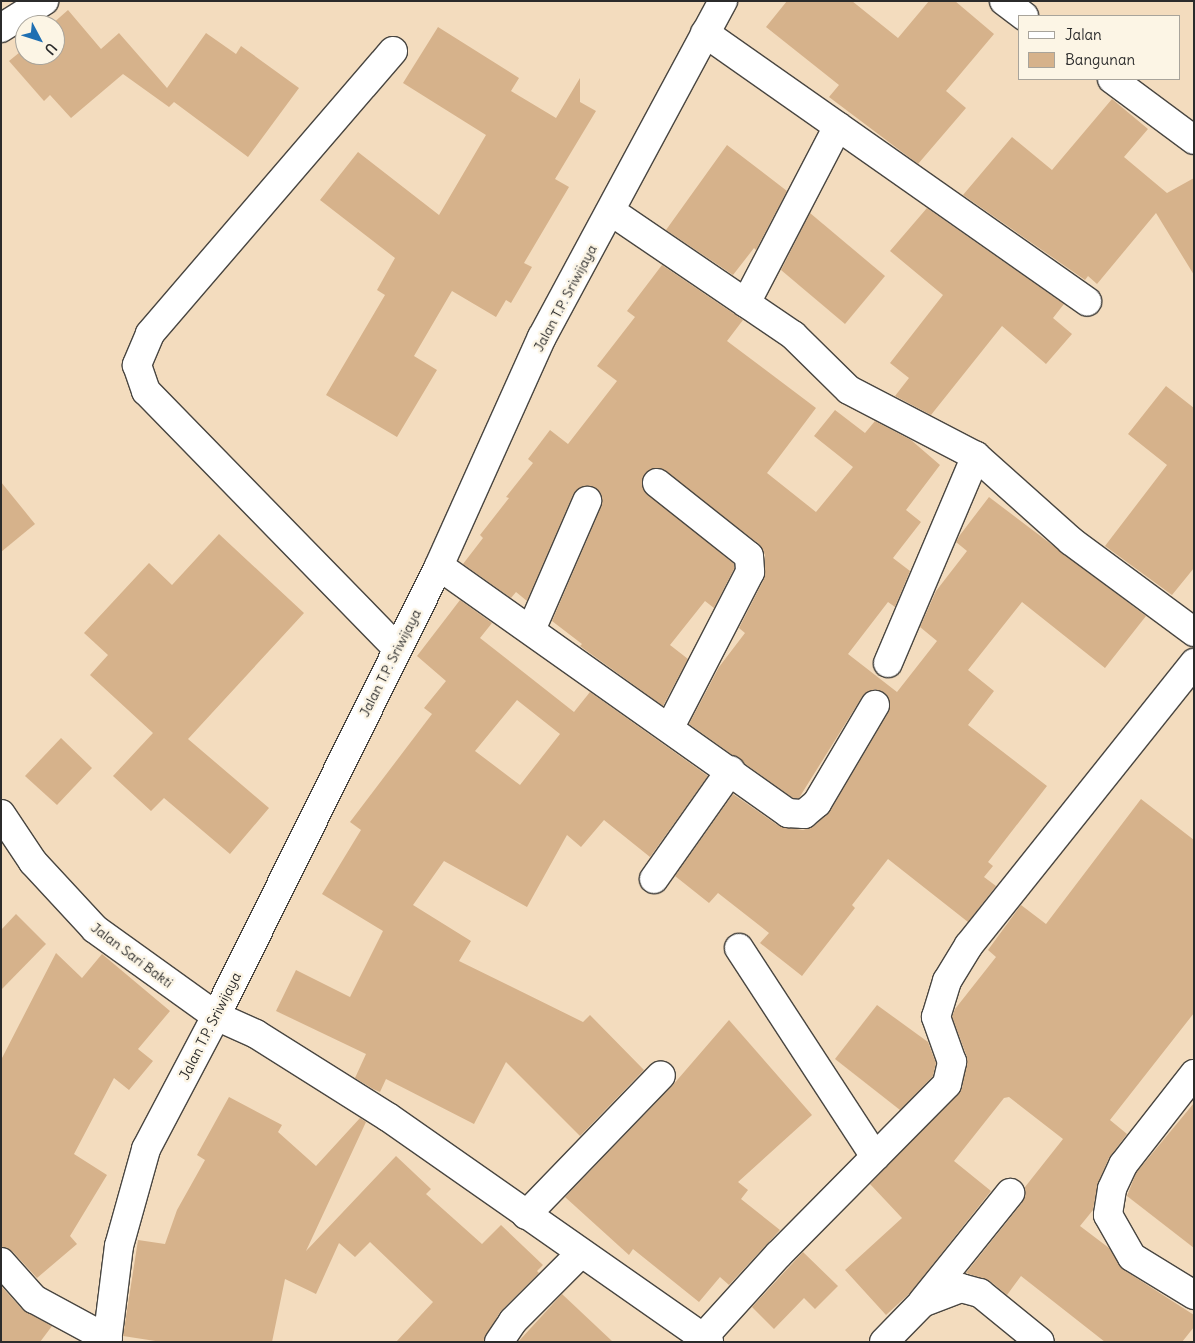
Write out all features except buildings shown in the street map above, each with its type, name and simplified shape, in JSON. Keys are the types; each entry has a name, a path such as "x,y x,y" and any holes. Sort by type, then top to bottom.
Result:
{"street":[{"path":"1,28 44,1"},
{"name":"Jalan T.P. Sriwijaya","path":"107,1340 119,1246 146,1149 216,1016 439,566 542,337 612,212 723,1"},
{"path":"1004,1 1023,15"},
{"path":"705,33 1087,301"},
{"path":"393,51 150,334 137,365 146,391 397,648"},
{"path":"1113,80 1192,134"},
{"path":"746,302 838,126"},
{"path":"612,212 793,335 849,390 976,456 1071,542 1194,632"},
{"path":"888,663 976,456"},
{"path":"657,483 750,556 750,572 670,727"},
{"path":"531,630 587,501"},
{"path":"439,566 731,770 788,813 804,814 817,803 875,705"},
{"path":"704,1340 778,1255 947,1084 952,1062 936,1017 947,981 969,945 1194,663"},
{"path":"654,879 731,770"},
{"name":"Jalan Sari Bakti","path":"1,814 33,862 95,929 216,1016 256,1034 388,1117 704,1340"},
{"path":"739,948 875,1157"},
{"path":"526,1215 660,1075"},
{"path":"1192,1079 1123,1165 1112,1189 1108,1215 1132,1257 1194,1295"},
{"path":"884,1342 922,1303 1010,1193"},
{"path":"499,1342 513,1321 581,1253"},
{"path":"1,1262 34,1300 107,1340"},
{"path":"922,1303 961,1288 980,1293 1040,1342"}]}
